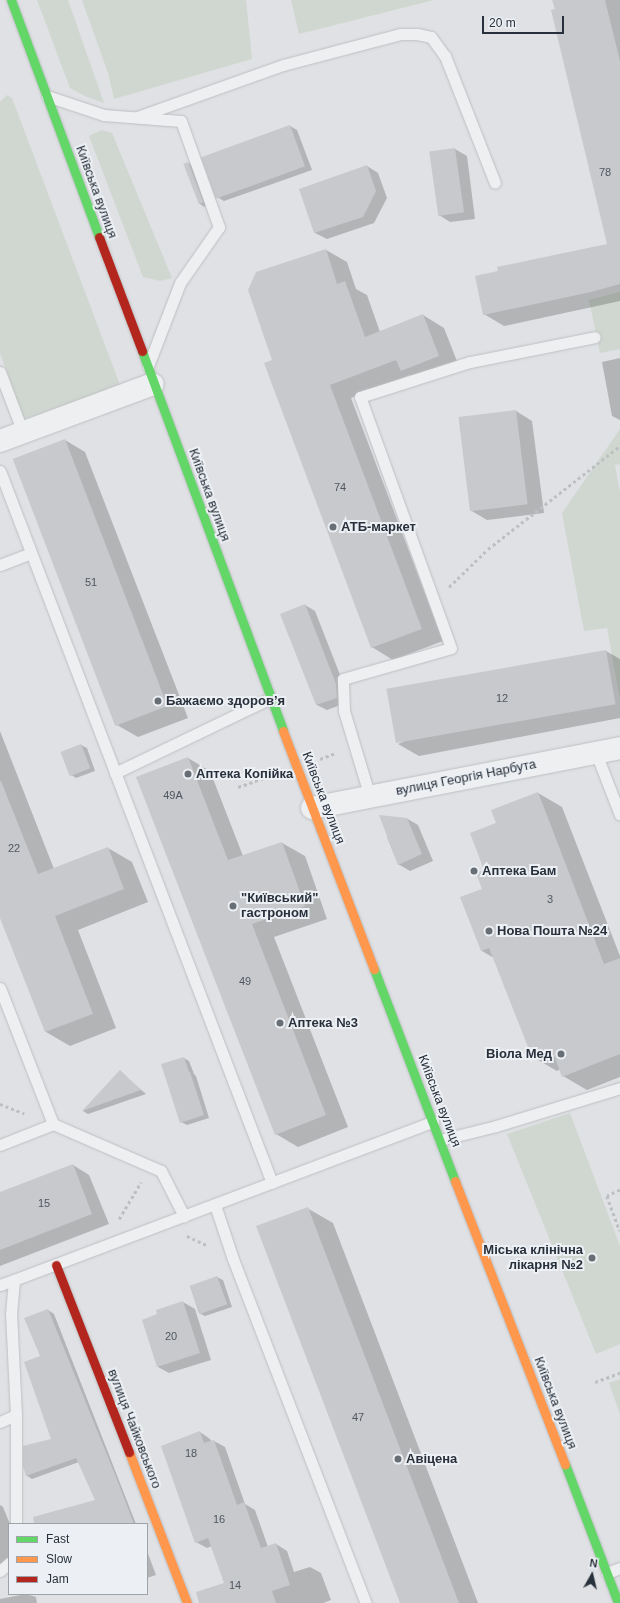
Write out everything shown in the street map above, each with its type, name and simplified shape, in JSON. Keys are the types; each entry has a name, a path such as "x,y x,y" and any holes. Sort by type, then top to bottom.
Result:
{"main road":[{"name":"Київська вулиця","path":"11,0 312,808 618,1603"},
{"name":"вулиця Чайковського","path":"56,1264 187,1603"}],"street":[{"path":"0,441 22,433 150,376"},
{"name":"вулиця Георгія Нарбута","path":"312,808 620,748"}],"lane":[{"path":"137,117 283,65 400,34 417,34 431,38 445,56 495,183"},
{"path":"47,96 104,115 181,121 219,227 180,283 150,376"},
{"path":"370,797 344,711 343,679 451,648 360,397 470,362 595,337"},
{"path":"0,372 22,433"},
{"path":"0,471 272,1183"},
{"path":"0,565 31,552"},
{"path":"115,773 271,698"},
{"path":"596,753 620,815"},
{"path":"0,988 53,1124"},
{"path":"440,1140 496,1126 620,1088"},
{"path":"0,1285 433,1122"},
{"path":"0,1144 53,1124 161,1171 184,1216"},
{"path":"215,1205 233,1259 366,1603"},
{"path":"14,1280 11,1314 16,1416 16,1523"},
{"path":"0,1422 16,1416"},
{"path":"0,1571 8,1564"},
{"path":"607,1573 620,1568"}],"path":[{"path":"434,601 488,549 620,446"},
{"path":"101,1248 151,1167"},
{"path":"620,1190 607,1196 620,1231"},
{"path":"164,1224 233,1259"},
{"path":"595,1382 620,1373"}],"shaded area":[{"path":"37,0 68,0 104,103 87,97 70,88"},
{"path":"82,0 246,0 252,59 114,99 108,73"},
{"path":"291,0 434,0 299,34"},
{"path":"7,95 12,98 120,385 24,419 0,353 0,102"},
{"path":"102,130 112,133 172,278 160,281 143,277 89,136"},
{"path":"620,292 620,349 600,353 589,300"},
{"path":"620,429 620,464 615,465 620,493 620,699 607,628 584,631 562,513"},
{"name":"Міська клінічна лікарня №2","path":"570,1113 620,1246 620,1344 596,1354 507,1134"},
{"path":"620,1379 620,1414 609,1383"}],"building":[{"path":"552,0 605,0 620,61 620,284 591,292 483,315 475,276 498,271 497,267 607,244 551,10 555,9"},
{"path":"290,125 305,166 216,199 201,157"},
{"path":"455,148 464,212 438,216 429,152"},
{"path":"188,162 203,202 199,204 183,164"},
{"path":"367,165 376,191 363,217 314,233 299,189"},
{"path":"326,249 337,284 345,281 365,337 423,314 439,356 401,371 396,360 330,385 422,629 371,648 264,363 272,360 248,290 256,272"},
{"path":"516,410 528,504 470,511 458,417"},
{"path":"65,439 167,706 115,726 13,459"},
{"path":"305,604 336,684 337,698 316,705 280,614"},
{"path":"606,650 616,704 396,743 386,689"},
{"path":"81,744 90,768 70,776 60,752"},
{"path":"188,757 228,860 282,842 305,906 252,924 326,1115 275,1135 136,777"},
{"path":"0,781 38,874 108,847 124,889 55,916 93,1014 45,1032 0,918"},
{"path":"538,792 604,964 620,958 620,1054 562,1077 552,1050 532,1057 489,948 481,951 460,897 482,889 476,873 484,870 470,833 496,823 491,810"},
{"path":"379,815 407,818 422,854 398,865"},
{"path":"184,1057 204,1115 180,1123 161,1064"},
{"path":"120,1070 141,1090 82,1111"},
{"path":"73,1164 92,1214 0,1250 0,1192"},
{"path":"308,1207 459,1603 400,1603 256,1226"},
{"path":"217,1276 227,1304 200,1314 190,1286"},
{"path":"183,1301 200,1353 157,1367 142,1320 157,1314 156,1310"},
{"path":"48,1309 134,1523 34,1523 33,1517 95,1500 76,1458 26,1476 23,1466 23,1446 51,1439 24,1362 40,1356 24,1318"},
{"path":"200,1431 204,1443 214,1440 237,1505 244,1502 261,1548 276,1543 290,1585 272,1591 276,1603 199,1603 196,1592 224,1583 208,1538 195,1543 161,1446"}],"traffic: fast":[{"path":"11,0 99,237"},
{"path":"142,351 283,731"},
{"path":"374,969 455,1181"},
{"path":"565,1464 618,1603"}],"traffic: slow":[{"path":"283,731 374,969"},
{"path":"455,1181 565,1464"},
{"path":"129,1452 187,1603"}],"traffic: jam":[{"path":"99,237 142,351"},
{"path":"56,1265 129,1452"}],"place":[{"name":"АТБ-маркет","path":"333,527"},
{"name":"Бажаємо здоров’я","path":"158,701"},
{"name":"Аптека Копійка","path":"188,774"},
{"name":"Аптека Бам","path":"474,871"},
{"name":"\"Київський\" гастроном","path":"233,906"},
{"name":"Нова Пошта №24","path":"489,931"},
{"name":"Аптека №3","path":"280,1023"},
{"name":"Віола Мед","path":"561,1054"},
{"name":"Міська клінічна лікарня №2","path":"592,1258"},
{"name":"Авіцена","path":"398,1459"}]}
